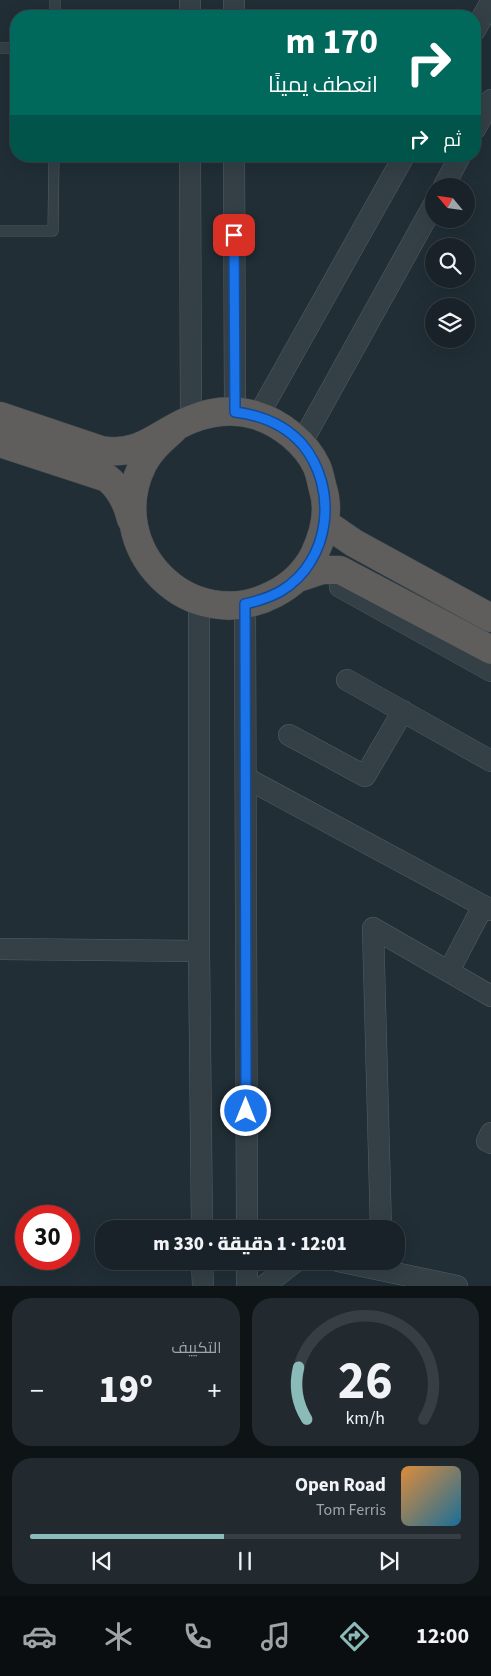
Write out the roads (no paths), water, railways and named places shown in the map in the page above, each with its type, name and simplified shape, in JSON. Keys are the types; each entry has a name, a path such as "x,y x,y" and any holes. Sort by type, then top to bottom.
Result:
{"highway":[{"path":"0,416 113,452 128,451 212,413 247,414 282,427 302,444 317,467 325,495 325,523 320,543 311,561 298,578 282,590 264,599 245,604 222,606 199,602 176,590 156,574 142,552 124,498 115,485 107,478 0,443"},
{"path":"134,527 132,505 135,483 144,463 156,445 182,425"},
{"path":"325,523 354,543 491,618"},
{"path":"298,578 322,570 340,570 491,650"}],"street":[{"path":"481,20 491,2"},
{"path":"481,118 491,100"},
{"path":"182,425 190,162"},
{"path":"234,162 247,414"},
{"path":"247,414 400,162"},
{"path":"448,178 457,162"},
{"path":"302,444 425,220"},
{"path":"340,587 491,671"},
{"path":"199,602 199,951 202,1220"},
{"path":"245,604 247,1220"},
{"path":"347,680 491,761"},
{"path":"289,735 364,776 402,711"},
{"path":"246,778 487,908 449,971"},
{"path":"381,1220 373,928 491,996"},
{"path":"0,949 199,951"},
{"path":"491,1133 487,1141 491,1143"},
{"path":"202,1270 203,1286"},
{"path":"247,1270 247,1286"},
{"path":"264,1286 284,1270"},
{"path":"381,1270 457,1286"}],"lane":[{"path":"0,231 53,231 54,162"}]}
